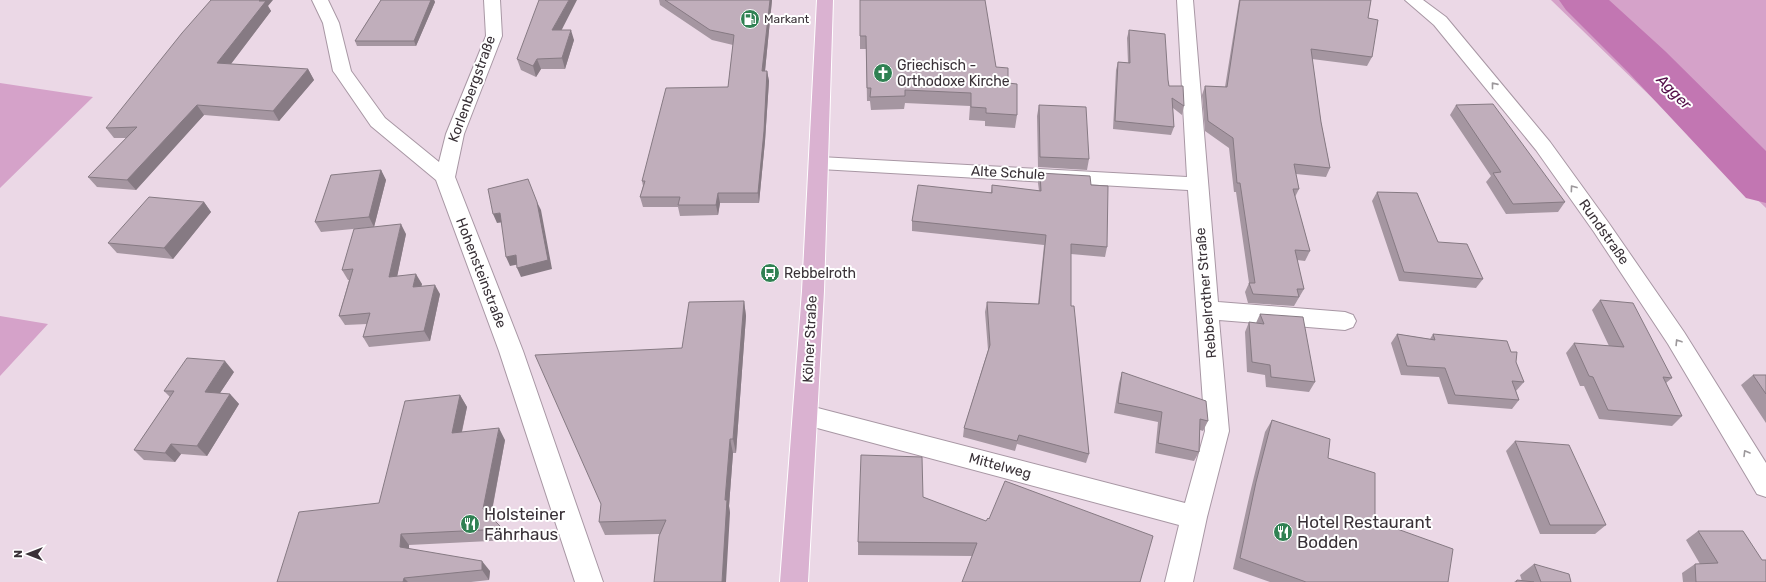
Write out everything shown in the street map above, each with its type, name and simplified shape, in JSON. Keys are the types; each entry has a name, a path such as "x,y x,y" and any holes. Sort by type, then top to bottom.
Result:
{"main road":[{"name":"Kölner Straße","path":"794,582 806,415 820,163 826,0"}],"street":[{"name":"Hohensteinstraße","path":"320,0 331,23 342,71 378,122 445,177 511,351 589,582"},
{"name":"Korlenbergstraße","path":"445,177 455,134 494,36 492,0"},
{"name":"Rebbelrother Straße","path":"1179,582 1216,432 1208,310 1197,184 1185,0"},
{"name":"Rundstraße","path":"1413,0 1440,21 1543,146 1601,226 1676,338 1766,486"},
{"name":"Alte Schule","path":"820,163 1197,184"},
{"path":"1208,310 1345,322"},
{"name":"Mittelweg","path":"806,415 1194,517"}],"shaded area":[{"path":"1551,0 1766,0 1766,208"},
{"path":"0,83 93,97 0,188"},
{"path":"0,316 48,324 0,376"}],"building":[{"path":"211,0 266,1 217,63 308,69 273,111 197,105 127,180 88,177 137,127 106,128 182,33"},
{"path":"381,0 431,0 414,41 355,41"},
{"path":"539,0 569,0 552,30 571,30 562,58 537,59 533,66 517,59"},
{"path":"665,0 770,0 762,71 767,71 764,131 758,193 718,193 716,205 678,205 680,197 640,197 645,181 642,181 666,88 728,87 734,35 710,30"},
{"path":"860,0 985,0 996,67 1008,68 1008,83 1017,84 1017,115 986,113 986,108 971,107 971,93 905,90 905,96 870,97 871,88 867,88 866,36 860,36"},
{"path":"1240,0 1371,0 1368,18 1378,20 1372,57 1311,49 1321,122 1330,168 1294,164 1299,189 1293,189 1310,251 1295,250 1304,289 1297,289 1299,297 1253,294 1249,283 1255,283 1240,183 1237,183 1233,138 1208,121 1205,86 1227,87"},
{"path":"1129,30 1165,34 1169,86 1183,86 1184,106 1172,98 1174,127 1115,121 1118,62 1130,63"},
{"path":"1493,104 1565,202 1513,204 1493,173 1501,172 1456,105"},
{"path":"1039,105 1086,107 1089,159 1040,157"},
{"path":"381,170 369,217 315,222 331,175"},
{"path":"1040,173 1090,176 1091,185 1108,186 1107,247 1071,244 1071,306 1074,306 1089,454 1019,435 1017,441 964,428 990,345 987,302 1039,304 1046,235 912,221 918,185 992,193 992,185 1041,191"},
{"path":"528,179 537,202 548,260 517,268 516,255 506,257 500,213 493,214 488,189"},
{"path":"1377,192 1417,193 1438,242 1467,244 1483,279 1404,272"},
{"path":"149,197 204,202 164,248 108,243"},
{"path":"401,224 389,277 416,274 413,287 435,285 424,331 363,337 370,313 339,316 353,269 342,270 354,229"},
{"path":"1600,300 1633,303 1672,378 1663,377 1682,416 1608,410 1593,377 1589,376 1574,343 1624,347"},
{"path":"744,301 733,439 730,439 725,500 727,500 722,582 654,582 659,536 666,520 599,522 601,504 535,355 682,348 689,302"},
{"path":"1260,314 1303,317 1315,382 1271,377 1270,365 1252,362 1249,322 1264,324"},
{"path":"1397,334 1435,340 1433,334 1507,341 1511,352 1517,352 1516,362 1524,382 1512,381 1519,400 1455,395 1445,368 1407,366"},
{"path":"187,358 225,361 205,392 230,394 197,446 171,444 165,453 134,450 174,391 164,391"},
{"path":"1122,372 1206,401 1208,421 1200,419 1199,452 1158,443 1162,412 1118,403"},
{"path":"1753,375 1766,375 1766,394"},
{"path":"460,395 452,433 499,428 483,509 503,529 401,534 400,547 482,561 482,570 404,578 403,582 277,582 299,512 379,503 405,401"},
{"name":"Hotel Restaurant Bodden","path":"1272,420 1330,439 1328,458 1375,473 1375,521 1453,549 1448,582 1306,582 1240,558 1256,482"},
{"path":"1515,441 1569,445 1606,525 1550,525"},
{"path":"861,455 922,457 923,497 986,521 988,518 989,519 1005,481 1153,536 1140,582 962,582 977,543 858,542"},
{"path":"1698,531 1743,531 1762,560 1766,560 1766,582 1696,582 1695,564 1718,563"},
{"path":"1534,564 1569,574 1571,582 1541,582"},
{"path":"1517,580 1534,582 1516,582"}],"waterway":[{"name":"Agger","path":"1582,0 1647,62 1766,184"}],"place":[{"name":"Markant","path":"750,19"},
{"name":"Griechisch - Orthodoxe Kirche","path":"883,73"},
{"name":"Rebbelroth","path":"770,273"},
{"name":"Holsteiner Fährhaus","path":"470,524"},
{"name":"Hotel Restaurant Bodden","path":"1283,532"}]}
